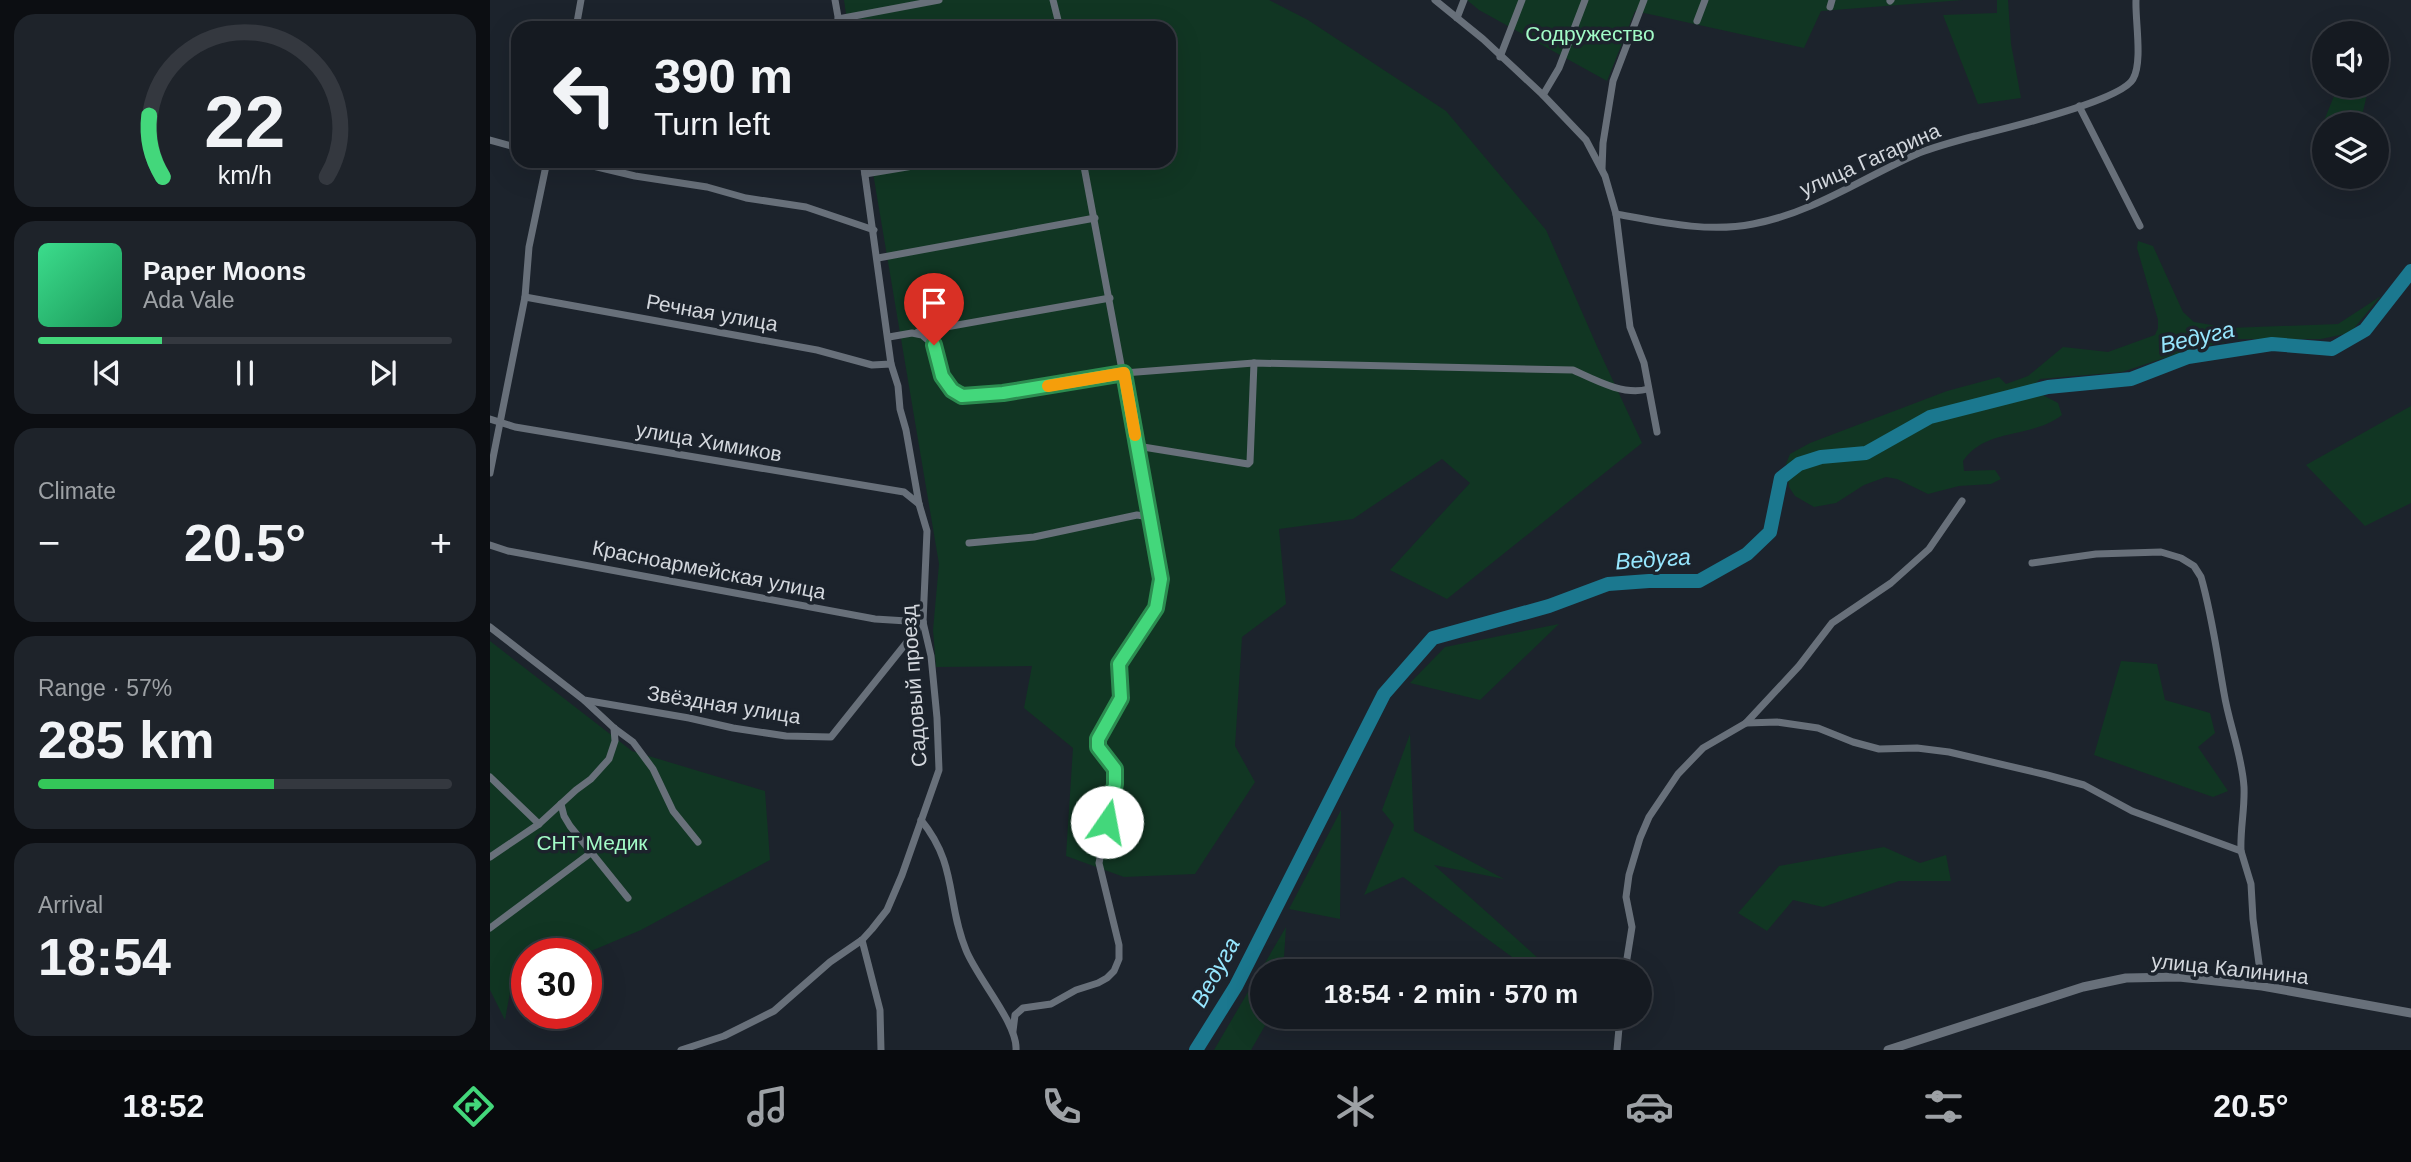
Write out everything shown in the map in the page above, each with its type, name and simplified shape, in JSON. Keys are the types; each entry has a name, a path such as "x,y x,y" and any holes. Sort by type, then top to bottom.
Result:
{"street":[{"path":"577,21 581,0"},
{"path":"835,0 838,19 939,0"},
{"path":"1053,0 1058,21"},
{"path":"1435,0 1483,39 1543,95 1586,140 1602,170 1616,214 1630,327 1644,363 1657,432"},
{"path":"1457,18 1464,0"},
{"path":"1500,57 1522,0"},
{"path":"1543,95 1559,68 1585,0"},
{"path":"1602,170 1603,143 1613,81 1644,0"},
{"path":"1697,21 1705,0"},
{"name":"улица Гагарина","path":"1616,214 1672,224 1713,227 1750,225 1782,217 1826,199 1920,153 2036,121 2119,92 2133,79 2138,59 2136,0"},
{"path":"2079,106 2140,226"},
{"path":"490,140 511,146"},
{"path":"490,473 526,297 530,247 546,168"},
{"path":"601,168 707,187 746,198 806,207 874,230"},
{"name":"Садовый проезд","path":"681,1050 723,1036 774,1011 830,962 862,940 887,910 939,770 937,718 923,622 927,531 900,409 898,386 891,364 864,168"},
{"path":"865,174 901,168"},
{"path":"1016,1050 1013,1031 1015,1016 1023,1008 1051,1004 1076,990 1098,984 1114,971 1119,959 1119,945 1099,863 1115,784 1115,769 1098,747 1098,739 1121,698 1119,664 1156,608 1161,579 1084,168"},
{"path":"878,258 1095,218"},
{"name":"Речная улица","path":"526,297 817,350 872,365 891,364"},
{"path":"888,337 1110,298"},
{"path":"912,333 922,335 934,345 942,376 952,390 962,396 1003,393 1124,373 1254,363 1573,370 1601,383 1638,392 1648,389"},
{"path":"1137,446 1248,464 1254,363"},
{"name":"улица Химиков","path":"490,419 515,427 904,492 919,504"},
{"path":"1627,959 1632,927 1626,897 1640,838 1649,817 1678,774 1703,748 1746,723 1799,666 1832,623 1891,583 1929,549 1962,500"},
{"path":"969,543 1034,537 1137,515 1150,517"},
{"name":"Красноармейская улица","path":"490,545 508,551 642,577 875,619 923,622"},
{"path":"2032,563 2096,554 2161,552 2181,558 2193,566 2201,577 2242,770 2245,803 2240,829 2241,851 2250,884 2262,986"},
{"name":"Звёздная улица","path":"490,626 584,700 786,736 831,737 923,622"},
{"path":"584,700 633,742 653,769 673,810 698,842"},
{"path":"1746,723 1777,722 1818,728 1879,749 1917,748 1949,752 2047,775 2084,785 2132,811 2241,851"},
{"path":"490,857 539,824 609,760 615,741 614,728"},
{"path":"490,777 539,824"},
{"path":"561,804 564,816 628,898"},
{"path":"921,820 942,852 958,928 966,951 978,976 1013,1031"},
{"path":"490,928 592,852"},
{"path":"862,940 880,1010 881,1050"},
{"name":"улица Калинина","path":"1888,1050 2107,981 2126,978 2179,978 2262,986 2411,1013"},
{"path":"1617,1050 1619,1029"}],"green space":[{"path":"844,0 1269,0 1308,20 1446,111 1546,230 1642,443 1447,599 1390,570 1470,483 1442,459 1353,519 1279,529 1286,604 1242,637 1235,746 1255,782 1195,874 1124,877 1066,856 1073,748 1024,708 1032,666 936,667 933,630 939,564 872,168 1176,168 1176,21 847,21"},
{"name":"Содружество","path":"1467,0 1963,0 1821,11 1804,48 1635,11 1607,81 1479,10"},
{"path":"1997,0 2008,0 2011,44 2021,98 1978,104 1943,15 1997,13"},
{"path":"2333,98 2366,98 2363,112 2328,112"},
{"path":"2138,241 2153,246 2183,312 2194,322 2229,328 2338,324 2381,296 2350,333 2321,339 2239,339 2185,351 2122,372 2040,379 2033,386 2039,393 2058,403 2062,415 2037,428 1997,438 1973,450 1963,461 1964,471 1995,470 2001,479 1991,484 1959,486 1928,494 1897,479 1886,477 1864,485 1836,503 1814,507 1795,496 1789,487 1786,464 1790,454 1810,443 1947,391 1999,377 2006,384 2028,376 2063,347 2108,352 2155,335 2158,320 2137,248"},
{"path":"2411,406 2411,503 2365,526 2306,465"},
{"path":"1559,624 1480,700 1410,683 1445,647"},
{"name":"СНТ Медик","path":"490,641 632,751 765,791 770,860 641,930 602,946 602,938 511,938 511,987 505,1020 490,990"},
{"path":"2121,661 2157,664 2165,700 2210,713 2215,733 2198,747 2228,791 2213,797 2094,755"},
{"path":"1410,734 1414,831 1504,879 1434,865 1539,959 1515,959 1403,877 1364,895 1394,825 1382,810"},
{"path":"1341,810 1340,919 1289,909"},
{"path":"1884,847 1920,863 1946,855 1951,881 1899,881 1823,907 1793,900 1767,931 1738,913 1779,866"},
{"path":"1286,927 1284,959 1267,959"},
{"path":"1250,988 1250,1029 1263,1029 1251,1050 1214,1050"}],"waterway":[{"name":"Ведуга","path":"1196,1050 1236,986 1384,694 1433,638 1549,606 1608,584 1699,581 1747,554 1770,532 1781,478 1799,464 1821,457 1866,453 1930,417 2048,387 2131,379 2188,357 2272,344 2332,349 2365,330 2411,271"}],"slow traffic":[{"path":"1048,386 1124,373 1135,435"}],"route":[{"path":"934,345 942,376 952,390 962,396 1003,393 1124,373 1161,579 1156,608 1119,664 1121,698 1098,739 1098,747 1115,769 1115,784 1107,822"}]}
